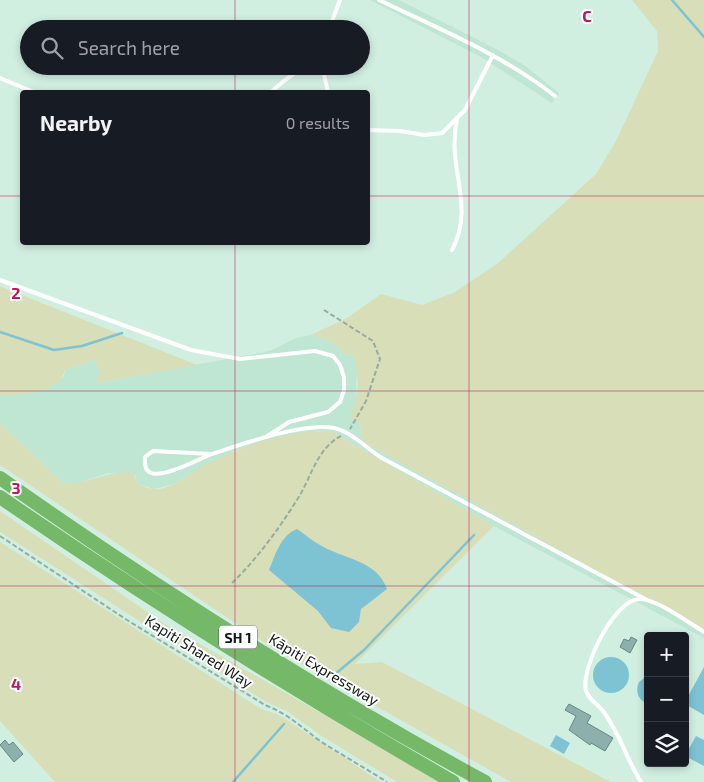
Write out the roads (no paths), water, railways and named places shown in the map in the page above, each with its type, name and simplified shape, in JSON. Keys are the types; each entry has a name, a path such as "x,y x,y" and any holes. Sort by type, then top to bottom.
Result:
{"highway":[{"name":"Kāpiti Expressway","path":"0,478 103,550 227,630 323,689 485,782"},
{"name":"SH 1","path":"0,497 104,569 218,642 314,701 453,782"}],"lane":[{"path":"332,20 340,0"},
{"path":"379,0 493,55 523,72 555,96"},
{"path":"370,130 433,135 442,133 457,120 470,102 493,55"},
{"path":"273,90 292,75"},
{"path":"324,75 328,90"},
{"path":"0,78 29,90"},
{"path":"452,250 461,230 463,216 453,150 453,138 457,120"},
{"path":"0,280 191,350 240,359 309,351 322,352 333,356 340,365 344,377 344,390 340,402 328,412 290,422 262,439"},
{"path":"211,454 153,451 146,457 145,465 148,471 153,474 164,473 211,454 262,439 318,427 334,428 347,433 382,458 704,632"},
{"path":"641,782 603,711 589,697 585,680 592,657 621,607 632,600 647,600"}],"water":[{"path":"297,529 314,542 329,550 367,566 382,579 387,589 361,609 359,622 349,632 331,628 318,611 269,570 276,552 286,536"},
{"path":"611,657 618,658 624,662 628,668 628,682 624,688 618,692 611,693 604,692 598,688 594,682 593,675 594,668 598,662 604,658"},
{"path":"704,667 704,715 689,706 689,695"},
{"path":"644,678 644,701 638,695 639,682"},
{"path":"556,735 570,743 564,754 550,746"},
{"path":"696,736 704,740 704,766 689,758 689,749"}],"waterway":[{"path":"672,0 704,37"},
{"path":"0,332 54,350 82,346 122,333"},
{"path":"334,675 364,650 474,535"},
{"path":"233,782 284,724"}]}
